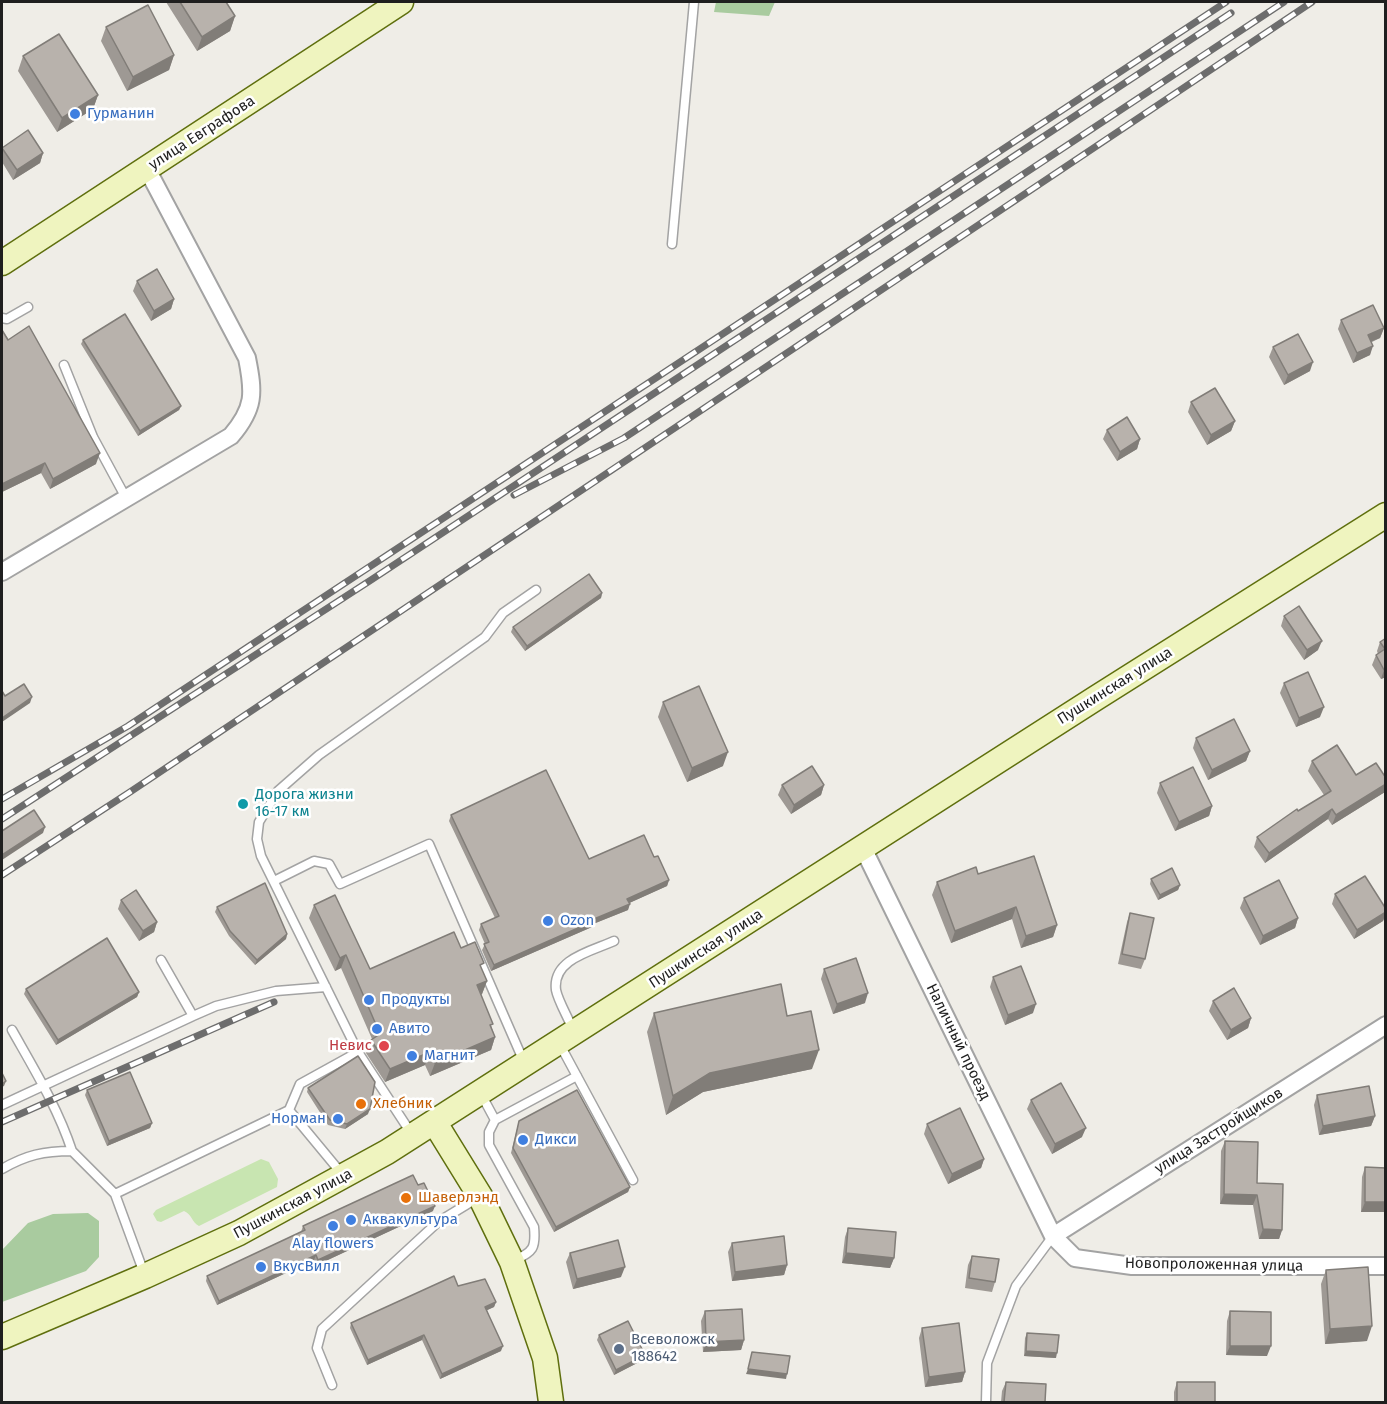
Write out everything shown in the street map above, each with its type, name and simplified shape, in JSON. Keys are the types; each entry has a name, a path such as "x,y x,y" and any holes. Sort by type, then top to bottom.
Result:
{"street":[{"name":"улица Евграфова","path":"2,263 401,2"},
{"path":"2,572 231,436 245,420 251,399 251,377 247,358 147,169"},
{"name":"Пушкинская улица","path":"2,1336 145,1276 239,1233 344,1177 481,1094 1386,515"},
{"name":"Наличный проезд","path":"863,848 1053,1236"},
{"name":"улица Застройщиков","path":"1053,1236 1386,1025"},
{"path":"435,1123 480,1196 512,1262 545,1358 551,1402"},
{"name":"Новопроложенная улица","path":"1053,1236 1075,1258 1132,1266 1386,1266"}],"lane":[{"path":"672,244 694,2"},
{"path":"2,318 7,319 28,307"},
{"path":"64,365 93,437 126,498"},
{"path":"413,1136 358,1052 261,856 257,839 259,822 278,791 319,754 484,637 502,614 536,590"},
{"path":"274,881 314,861 329,864 340,884 429,844 526,1065"},
{"path":"614,941 567,962 558,974 556,990 577,1076 633,1180"},
{"path":"161,960 193,1016"},
{"path":"2,1105 216,1006 276,991 326,987"},
{"path":"12,1030 44,1085 72,1151 115,1194 145,1276"},
{"path":"115,1194 289,1110 300,1084 358,1052"},
{"path":"512,1262 529,1254 536,1242 534,1227 489,1145 489,1132 495,1120 577,1076"},
{"path":"481,1094 495,1120"},
{"path":"289,1110 344,1177"},
{"path":"2,1169 19,1159 46,1151 72,1151"},
{"path":"332,1385 317,1348 322,1329 438,1222 480,1196"},
{"path":"986,1402 987,1363 1016,1286 1053,1236"}],"green space":[{"path":"716,2 775,2 769,16 714,12"},
{"path":"261,1159 269,1162 278,1179 277,1187 199,1226 184,1211 161,1222 157,1221 153,1214 156,1210"},
{"path":"88,1213 99,1221 99,1257 86,1271 2,1302 2,1250 28,1223 53,1214"}],"building":[{"path":"180,2 226,2 235,16 202,37"},
{"path":"148,5 174,55 133,77 106,27"},
{"path":"59,34 98,95 62,118 23,56"},
{"path":"28,130 43,153 17,170 2,148"},
{"path":"157,269 174,299 154,311 137,281"},
{"path":"1373,305 1384,328 1368,335 1373,346 1357,353 1341,320"},
{"path":"125,314 181,406 140,431 83,340"},
{"path":"29,326 100,453 53,479 45,463 2,484 2,330 8,340"},
{"path":"1298,334 1313,362 1288,375 1273,347"},
{"path":"1215,388 1235,421 1211,435 1191,402"},
{"path":"1127,417 1140,439 1120,452 1107,430"},
{"path":"589,574 602,593 527,646 513,627"},
{"path":"1299,606 1322,641 1307,650 1284,616"},
{"path":"1386,638 1386,669 1384,670 1376,655 1385,649 1380,642"},
{"path":"1308,672 1324,707 1299,718 1284,683"},
{"path":"24,684 32,697 2,718 2,691 5,696"},
{"path":"699,686 728,752 692,768 663,702"},
{"path":"1234,719 1250,751 1212,770 1196,738"},
{"path":"1337,745 1356,775 1376,763 1386,778 1386,784 1336,815 1332,809 1269,853 1257,837 1297,809 1298,811 1331,791 1312,761"},
{"path":"812,766 824,785 794,805 782,785"},
{"path":"1193,767 1212,806 1179,822 1160,783"},
{"path":"546,770 589,859 644,835 654,857 658,856 669,880 627,899 630,904 494,965 484,944 489,942 481,924 499,916 451,815"},
{"path":"34,810 45,827 2,855 2,831"},
{"path":"1034,856 1057,925 1026,936 1016,907 955,931 937,882 976,867 978,874"},
{"path":"1172,868 1180,885 1160,895 1151,879"},
{"path":"1365,876 1386,912 1357,930 1335,894"},
{"path":"1279,880 1298,918 1263,936 1244,898"},
{"path":"265,883 287,934 257,960 230,931 217,907"},
{"path":"136,890 157,922 143,931 121,900"},
{"path":"335,895 370,969 454,932 461,948 475,942 484,963 480,965 487,981 477,985 493,1024 490,1025 495,1037 435,1063 430,1052 390,1069 371,1040 380,1034 346,955 340,958 314,905"},
{"path":"1130,913 1154,918 1145,959 1122,954"},
{"path":"107,938 139,992 58,1040 26,989"},
{"path":"856,958 868,993 837,1004 824,969"},
{"path":"1021,966 1036,1004 1008,1015 993,977"},
{"path":"781,984 787,1016 811,1011 819,1050 710,1073 673,1096 654,1013"},
{"path":"1234,988 1251,1018 1231,1030 1213,1001"},
{"path":"358,1056 375,1082 370,1109 347,1124 330,1120 308,1088"},
{"path":"130,1072 152,1123 109,1141 87,1090"},
{"path":"1061,1083 1086,1128 1055,1144 1031,1100"},
{"path":"1369,1086 1375,1116 1323,1126 1317,1095"},
{"path":"577,1090 630,1187 556,1227 513,1148 519,1121"},
{"path":"960,1108 984,1159 952,1174 927,1124"},
{"path":"1225,1141 1258,1142 1257,1183 1283,1184 1282,1230 1263,1229 1257,1195 1224,1194"},
{"path":"1365,1167 1386,1168 1386,1202 1365,1202"},
{"path":"413,1175 418,1185 424,1183 435,1206 318,1260 316,1255 219,1301 207,1276 305,1230 303,1226"},
{"path":"848,1228 896,1232 894,1258 846,1253"},
{"path":"784,1236 787,1265 735,1272 732,1243"},
{"path":"618,1240 625,1267 577,1279 570,1253"},
{"path":"972,1256 999,1259 995,1282 969,1278"},
{"path":"1368,1267 1372,1326 1330,1329 1326,1270"},
{"path":"454,1276 458,1286 485,1279 496,1302 485,1307 503,1346 442,1374 424,1335 368,1360 351,1323"},
{"path":"742,1309 744,1340 706,1342 705,1311"},
{"path":"1230,1311 1271,1312 1271,1346 1230,1346"},
{"name":"Всеволожск 188642","path":"628,1321 645,1355 616,1370 599,1335"},
{"path":"959,1323 965,1372 929,1377 922,1328"},
{"path":"1027,1333 1059,1335 1057,1353 1026,1351"},
{"path":"752,1352 790,1356 787,1374 748,1369"},
{"path":"1006,1382 1046,1384 1045,1402 1004,1402"},
{"path":"1177,1382 1215,1382 1215,1402 1177,1402"}],"railway":[{"path":"2,799 128,726 1226,2"},
{"path":"514,495 624,438 1284,2"},
{"path":"2,875 130,792 1312,2"},
{"path":"2,819 371,580 1231,13"},
{"path":"2,1122 274,1002"}],"place":[{"name":"Гурманин","path":"75,114"},
{"name":"Дорога жизни 16-17 км","path":"243,804"},
{"name":"Ozon","path":"548,921"},
{"name":"Продукты","path":"369,1000"},
{"name":"Авито","path":"377,1029"},
{"name":"Невис","path":"384,1046"},
{"name":"Магнит","path":"412,1056"},
{"name":"Хлебник","path":"361,1104"},
{"name":"Норман","path":"338,1119"},
{"name":"Дикси","path":"523,1140"},
{"name":"Шаверлэнд","path":"406,1198"},
{"name":"Аквакультура","path":"351,1220"},
{"name":"Alay flowers","path":"333,1226"},
{"name":"ВкусВилл","path":"261,1267"},
{"name":"Всеволожск 188642","path":"619,1349"}]}
